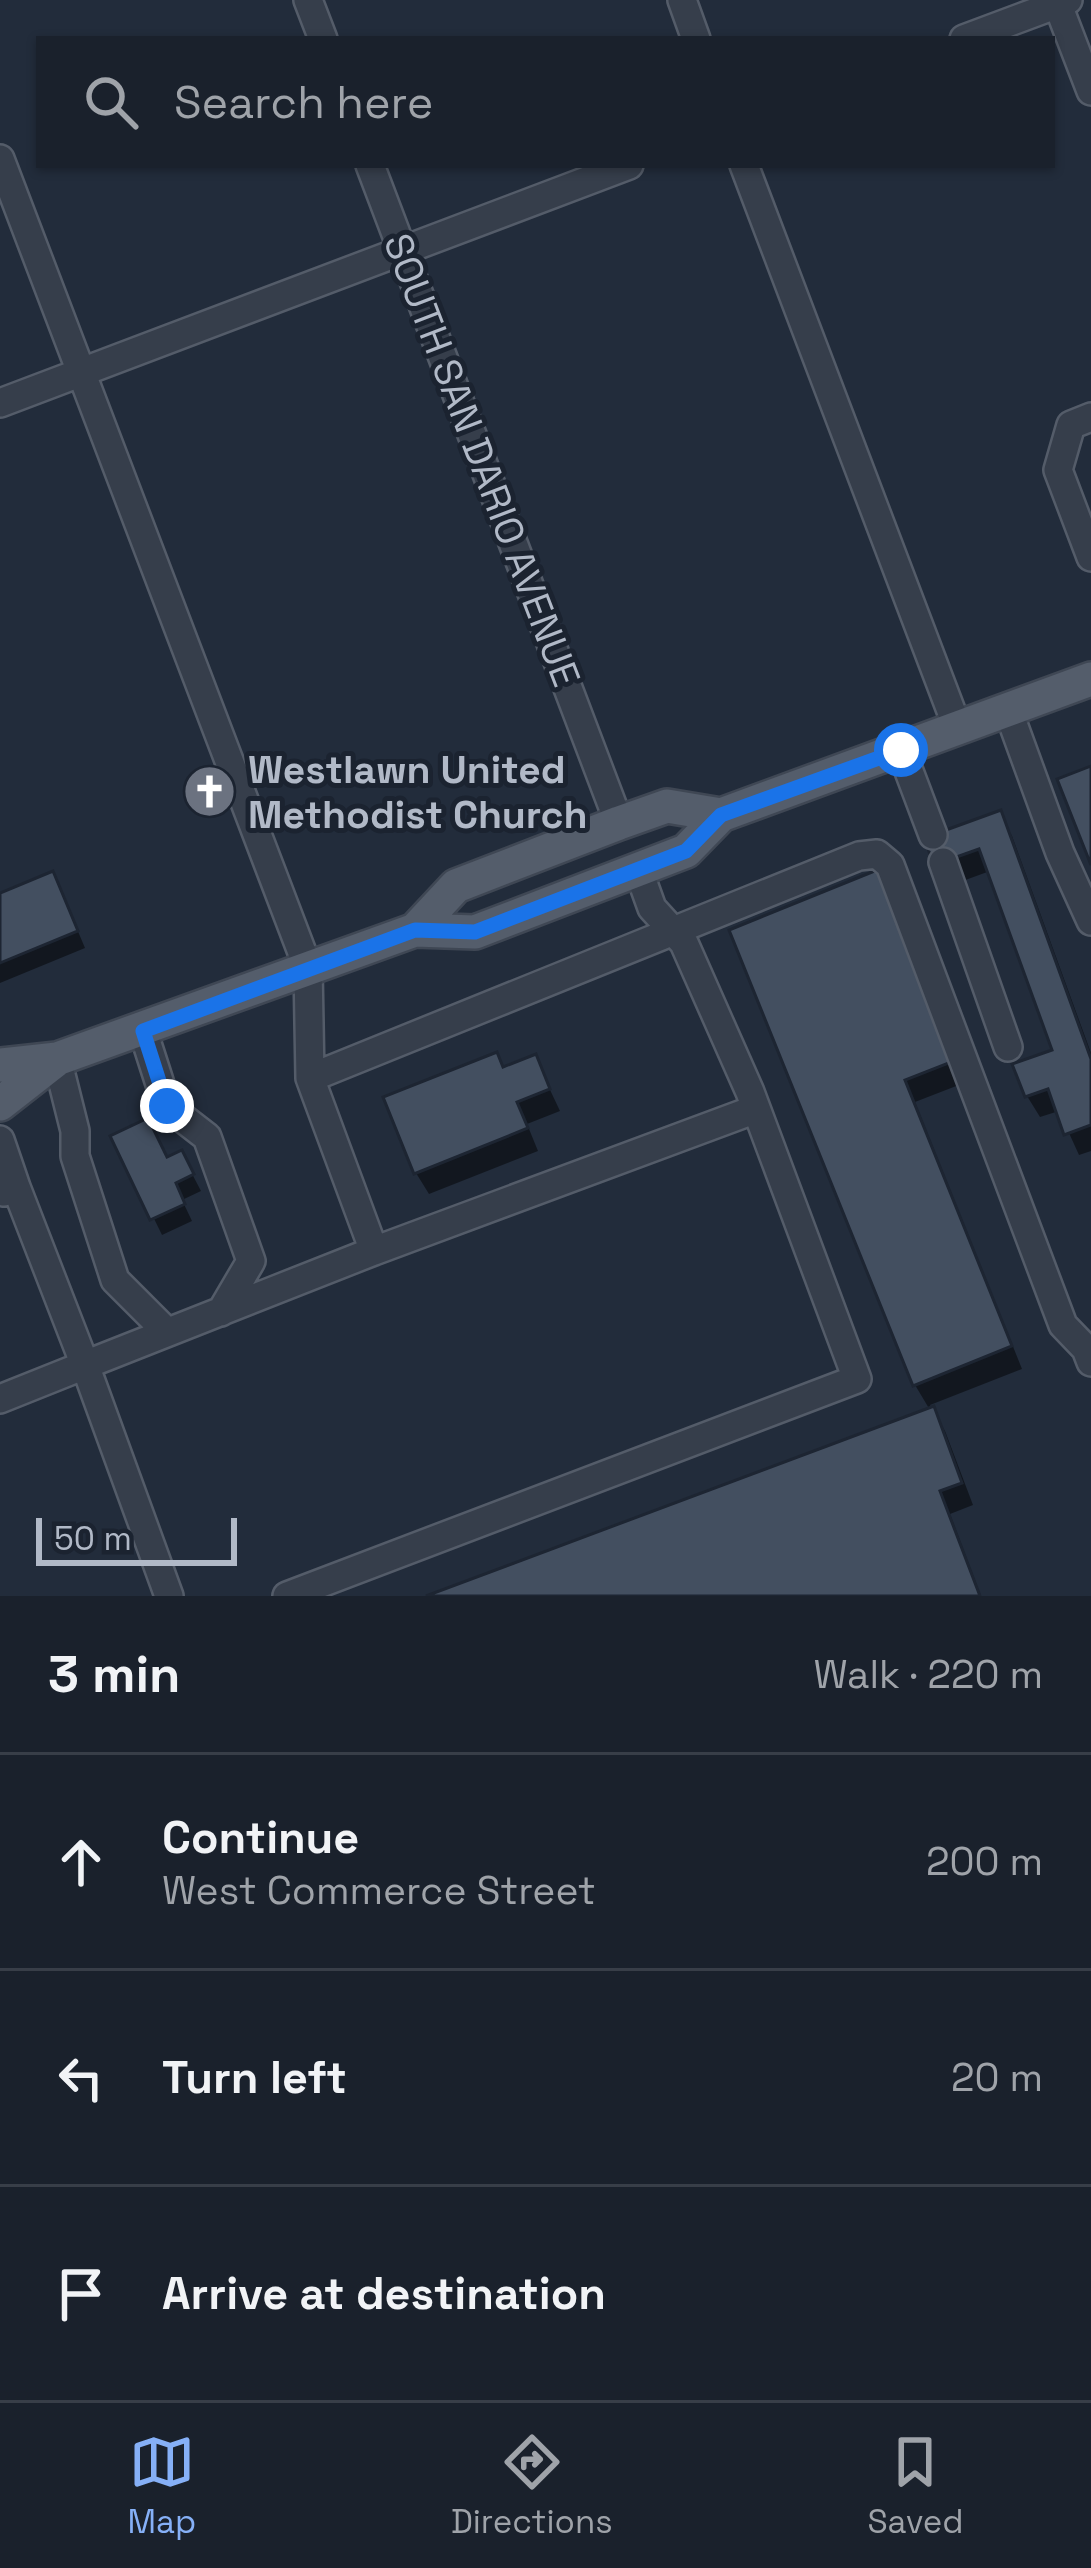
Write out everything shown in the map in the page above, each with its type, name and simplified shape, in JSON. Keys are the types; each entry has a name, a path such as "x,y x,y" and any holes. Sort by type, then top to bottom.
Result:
{"main road":[{"path":"0,1065 57,1059 415,930 475,932 686,851 721,815 1091,679"},
{"path":"415,930 456,886 619,823 668,806 721,815"},
{"path":"0,1104 57,1059"}],"street":[{"path":"308,0 322,36"},
{"path":"682,0 695,36"},
{"path":"972,36 1060,1 1091,91"},
{"path":"0,159 308,968 310,1078 374,1251"},
{"name":"SOUTH SAN DARIO AVENUE","path":"371,168 619,823"},
{"path":"0,403 621,168"},
{"path":"745,168 958,729"},
{"path":"1091,417 1071,424 1058,470 1091,556"},
{"path":"1008,710 1060,853 1091,921"},
{"path":"901,750 933,835"},
{"path":"310,1078 859,856 878,854 890,865 1063,1325 1086,1349 1091,1362"},
{"path":"943,862 1008,1047"},
{"path":"287,1596 856,1379 756,1109 684,943 652,908 638,869"},
{"path":"143,1031 167,1106 207,1137 251,1261 221,1312"},
{"path":"57,1059 75,1131 75,1156 115,1280 167,1332"},
{"path":"0,1399 374,1251 756,1109"},
{"path":"0,1140 8,1190 85,1365 169,1596"}],"building":[{"path":"1091,766 1091,865 1057,779"},
{"path":"1001,810 1091,1059 1091,1125 1064,1135 1048,1089 1025,1097 1012,1064 1052,1050 979,849 934,865 924,838"},
{"path":"877,870 954,1061 905,1080 1012,1346 913,1386 729,930"},
{"path":"53,871 78,931 0,963 0,893"},
{"path":"497,1052 503,1067 536,1054 550,1089 517,1102 528,1128 414,1174 383,1097"},
{"path":"148,1118 167,1157 182,1150 194,1174 176,1183 185,1204 150,1220 110,1136"},
{"path":"934,1406 962,1483 940,1491 980,1596 426,1596"}],"place":[{"name":"Westlawn United Methodist Church","path":"209,791"}],"route":[{"path":"167,1106 143,1031 415,930 475,932 686,851 721,815 901,750"}]}
